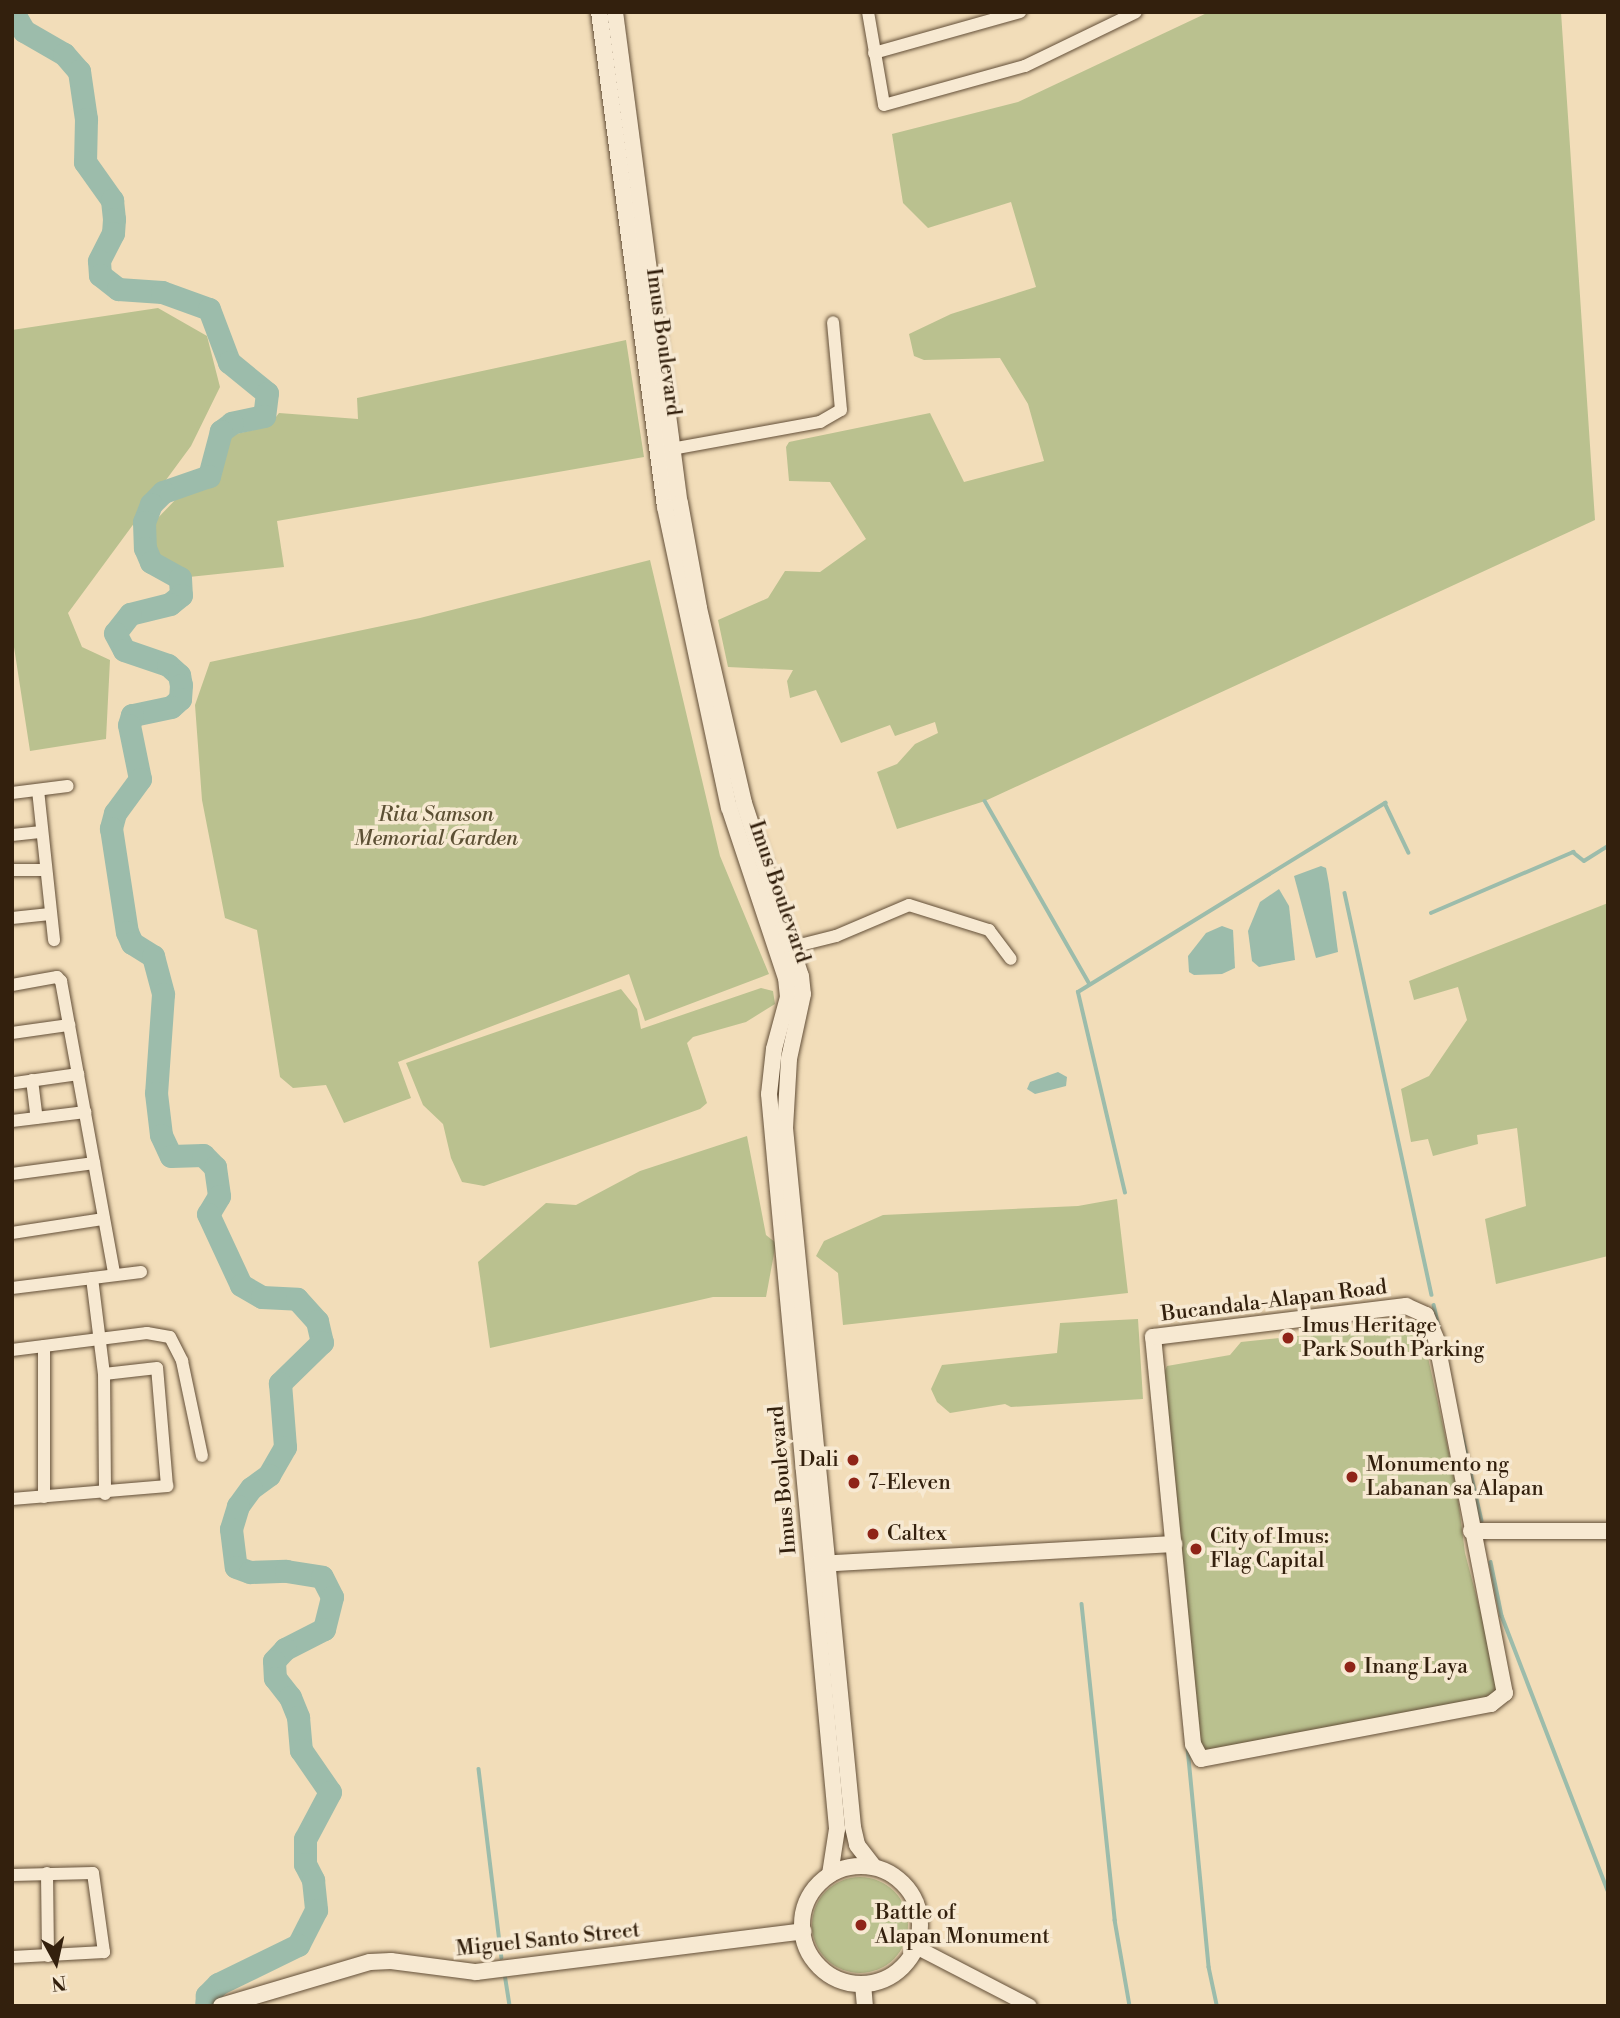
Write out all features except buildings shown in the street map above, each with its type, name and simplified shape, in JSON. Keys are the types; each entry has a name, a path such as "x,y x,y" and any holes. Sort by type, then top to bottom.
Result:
{"main road":[{"name":"Imus Boulevard","path":"599,12 665,450 737,805 784,949 803,994 789,1059 785,1128 821,1470 819,1564 837,1829 830,1874"},
{"name":"Imus Boulevard","path":"615,12 665,450"},
{"name":"Bucandala-Alapan Road","path":"1406,1306 1426,1315 1436,1339 1471,1531 1506,1690 1501,1699 1206,1760 1196,1754 1193,1744 1174,1544 1153,1337 1406,1306"},
{"path":"1471,1531 1608,1531"},
{"path":"819,1564 1174,1544"},
{"name":"Imus Boulevard","path":"819,1564 853,1828 858,1845 874,1867"},
{"path":"859,1866 874,1867 893,1874 916,1901 921,1929 916,1947 898,1971 863,1984 826,1973 809,1953 803,1931 807,1901 830,1874 859,1866"},
{"name":"Miguel Santo Street","path":"221,2006 370,1962 486,1972 803,1931"},
{"path":"863,1984 865,2006"}],"street":[{"path":"867,12 884,105 1025,66 1136,12"},
{"path":"874,53 1020,12"},
{"path":"665,450 820,422 841,410 833,322"},
{"path":"12,793 68,786"},
{"path":"38,790 54,940"},
{"path":"12,835 42,832"},
{"path":"12,870 46,870"},
{"path":"784,949 836,936 909,905 989,930 1011,959"},
{"path":"12,918 50,914"},
{"path":"12,985 60,978 114,1273"},
{"path":"12,1033 69,1025"},
{"path":"15,1083 78,1074"},
{"path":"32,1080 37,1118"},
{"path":"12,1121 85,1112"},
{"path":"12,1174 94,1163"},
{"path":"12,1233 104,1219"},
{"path":"12,1288 114,1273 141,1272"},
{"path":"92,1278 104,1374 105,1494"},
{"path":"12,1350 148,1333 170,1337 182,1361 202,1456"},
{"path":"44,1346 44,1497"},
{"path":"12,1499 105,1494 168,1483 157,1368 104,1374"},
{"path":"47,1873 48,1955"},
{"path":"12,1875 93,1873 104,1952 12,1958"},
{"path":"916,1947 1030,2006"}],"green space":[{"path":"1209,12 1561,12 1595,520 985,801 897,829 877,772 897,764 915,744 938,733 935,722 895,736 890,725 841,743 816,690 790,698 787,681 793,670 728,667 718,620 768,598 785,571 820,572 866,539 830,482 789,481 786,447 789,442 930,413 964,482 1044,461 1028,404 1000,358 924,360 914,356 909,334 951,314 1036,287 1011,202 928,228 903,203 892,134 1018,102"},
{"path":"158,308 207,336 220,387 191,446 68,613 82,647 110,660 106,739 30,751 12,634 12,330"},
{"path":"626,340 644,457 277,521 284,567 189,577 158,561 150,546 153,523 179,496 210,485 221,463 220,438 269,426 279,413 358,419 357,398"},
{"name":"Rita Samson Memorial Garden","path":"650,560 720,856 769,974 645,1021 629,974 398,1062 411,1098 344,1123 326,1085 293,1088 280,1077 257,930 225,918 202,800 195,705 210,662 420,618"},
{"path":"1608,903 1608,1256 1496,1284 1485,1219 1526,1206 1517,1128 1477,1135 1478,1144 1433,1156 1428,1139 1411,1142 1401,1089 1429,1076 1467,1020 1458,987 1414,1000 1409,981"},
{"path":"761,988 773,991 775,1004 746,1022 693,1037 687,1043 707,1103 700,1109 484,1186 462,1182 451,1158 443,1124 423,1105 406,1063 621,989 637,1009 641,1029"},
{"path":"747,1136 766,1235 776,1243 766,1297 713,1297 490,1348 478,1262 546,1203 576,1205 640,1171"},
{"path":"1117,1199 1128,1293 843,1325 838,1273 816,1256 824,1241 883,1215 1078,1206"},
{"path":"1138,1319 1143,1399 1011,1407 1005,1404 950,1413 937,1402 931,1389 942,1365 1057,1353 1060,1323"},
{"path":"1410,1324 1422,1330 1457,1490 1465,1553 1499,1682 1494,1693 1479,1700 1204,1752 1199,1740 1164,1373 1167,1366 1230,1355 1241,1342"},
{"path":"860,1877 879,1880 894,1891 905,1906 908,1925 905,1944 894,1959 879,1970 860,1973 841,1970 826,1959 815,1944 812,1925 815,1906 826,1891 841,1880"}],"shaded area":[{"path":"1321,866 1326,868 1338,952 1316,958 1294,876"},
{"path":"1279,889 1289,906 1295,960 1259,967 1252,961 1248,931 1260,902"},
{"path":"1222,926 1233,930 1235,968 1222,974 1194,975 1189,972 1188,956 1206,933"},
{"path":"1058,1072 1067,1077 1066,1086 1035,1094 1027,1089 1030,1082"}],"waterway":[{"path":"13,12 24,31 64,54 79,71 86,119 85,162 112,200 114,219 113,233 99,261 100,275 118,289 162,292 209,309 229,362 267,393 264,416 232,423 221,431 209,476 163,492 151,504 144,522 145,548 151,562 180,578 181,595 170,604 130,614 115,633 124,650 168,665 179,675 181,685 180,699 171,707 132,715 129,725 140,779 115,813 111,828 127,932 132,943 153,956 163,994 156,1093 161,1135 171,1156 203,1155 215,1167 219,1196 208,1214 241,1285 262,1297 297,1299 317,1321 322,1342 280,1383 285,1447 269,1475 251,1488 238,1506 231,1529 236,1567 250,1572 286,1571 322,1577 332,1597 324,1629 285,1649 274,1661 275,1678 290,1697 298,1717 301,1750 330,1792 305,1839 305,1864 313,1880 316,1910 298,1945 218,1984 207,1995 206,2006"},
{"path":"985,801 1090,984"},
{"path":"1125,1193 1078,992 1385,803 1409,853"},
{"path":"1431,913 1573,852 1584,861 1608,846"},
{"path":"1345,893 1432,1295"},
{"path":"1434,1305 1439,1327"},
{"path":"1462,1434 1482,1521"},
{"path":"1491,1562 1502,1616 1608,1890"},
{"path":"1082,1604 1115,1920 1130,2006"},
{"path":"1188,1748 1209,1967 1217,2006"},
{"path":"479,1769 502,1958"},
{"path":"505,1974 510,2006"}],"place":[{"name":"Imus Heritage Park South Parking","path":"1288,1338"},
{"name":"Dali","path":"853,1460"},
{"name":"Monumento ng Labanan sa Alapan","path":"1352,1477"},
{"name":"7-Eleven","path":"854,1483"},
{"name":"Caltex","path":"873,1534"},
{"name":"City of Imus: Flag Capital","path":"1196,1549"},
{"name":"Inang Laya","path":"1350,1667"},
{"name":"Battle of Alapan Monument","path":"861,1925"}]}
